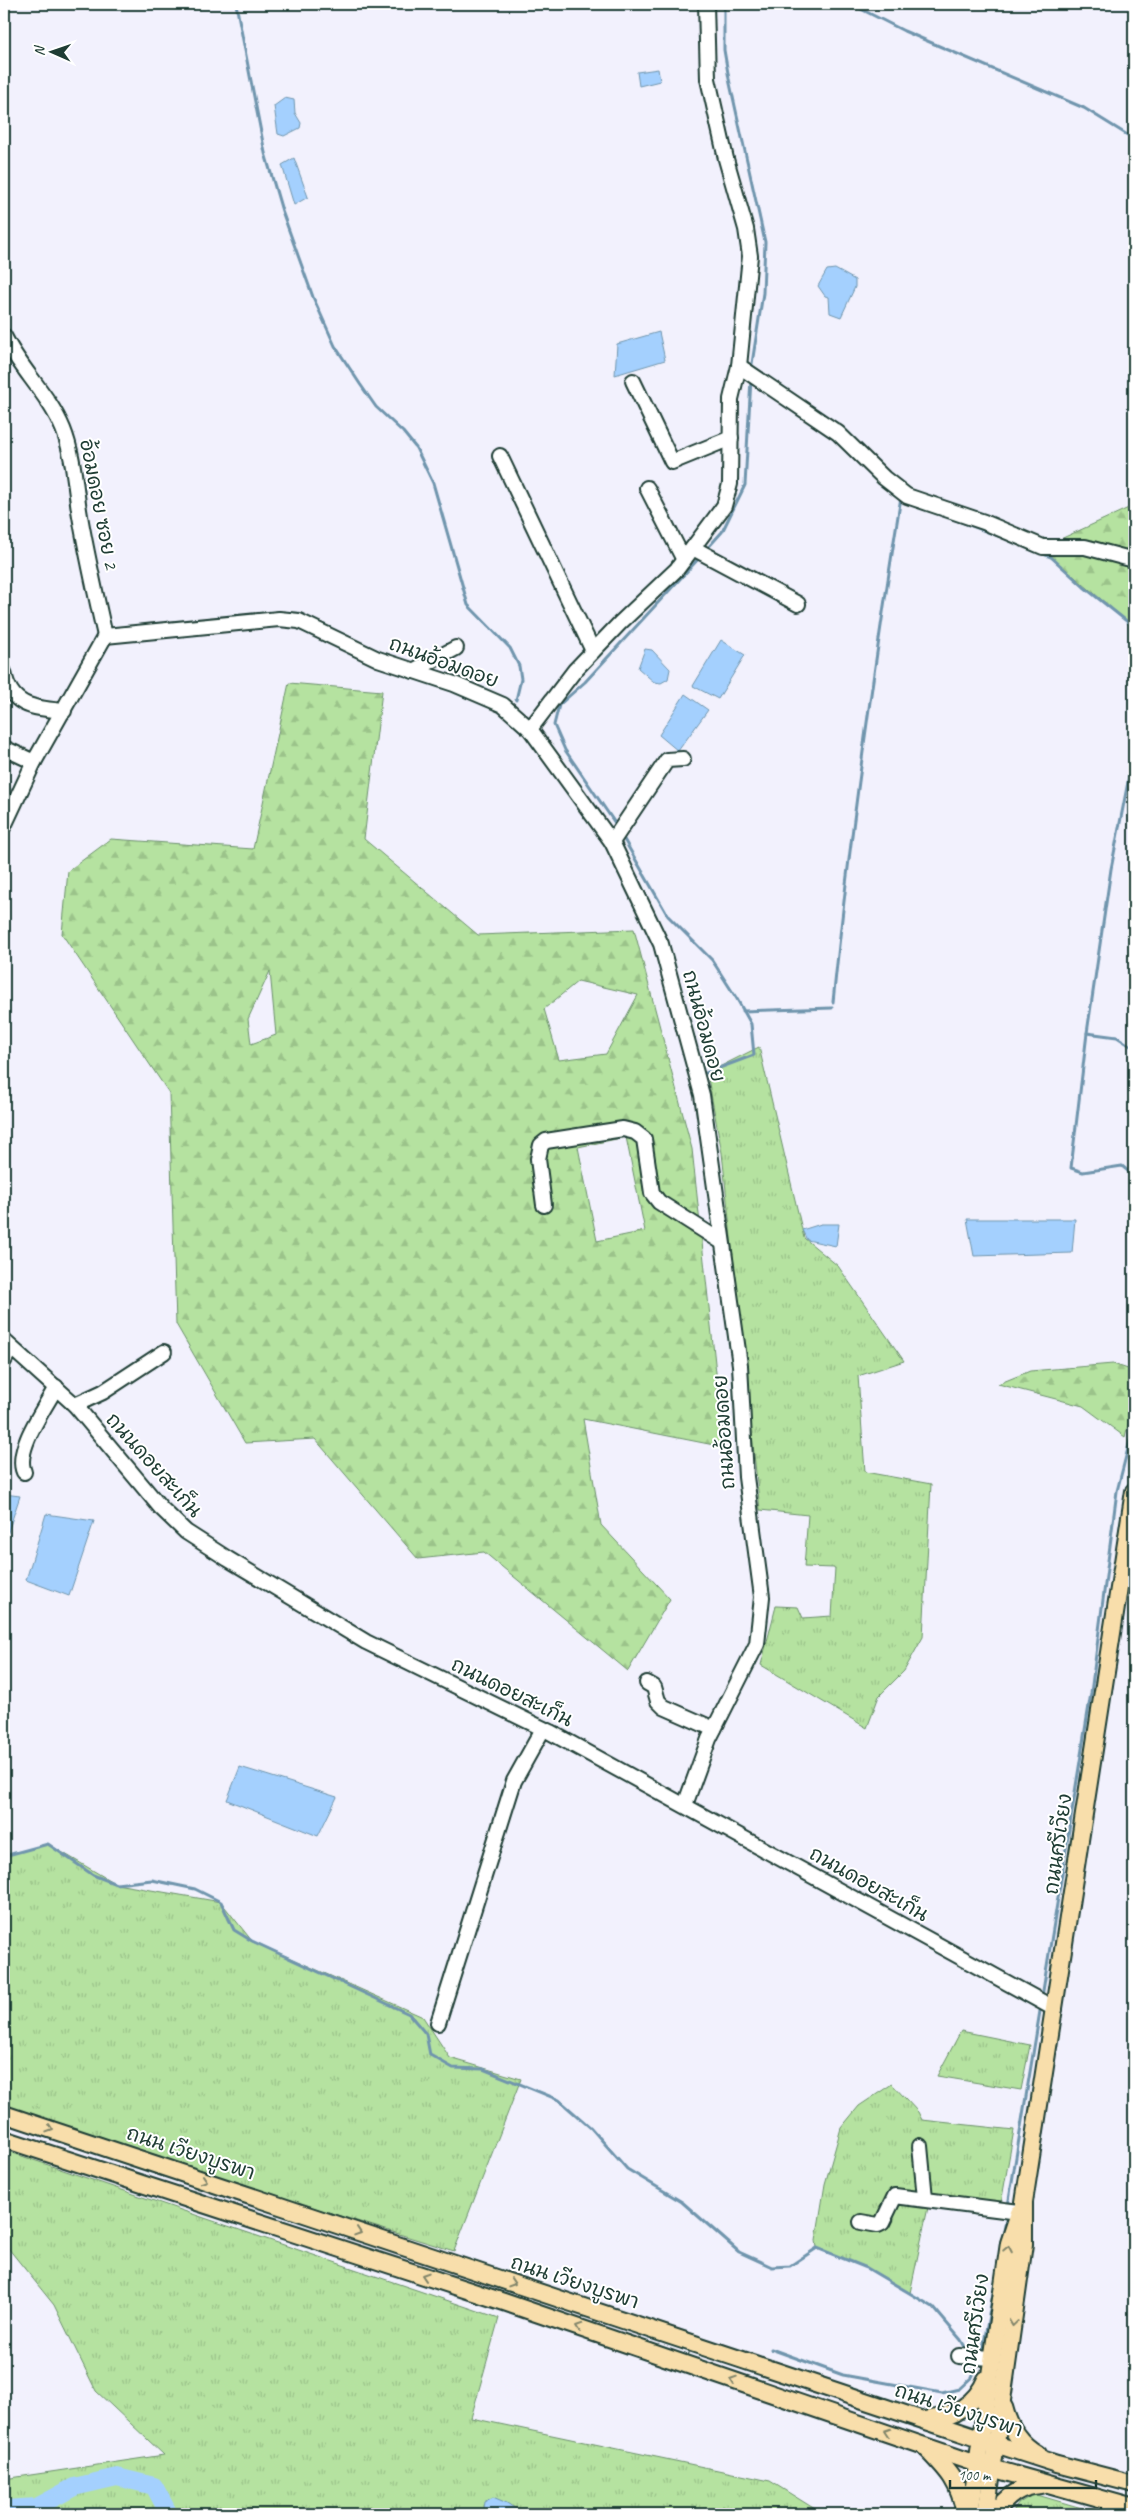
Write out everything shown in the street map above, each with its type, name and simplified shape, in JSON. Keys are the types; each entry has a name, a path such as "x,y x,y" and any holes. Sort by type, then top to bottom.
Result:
{"main road":[{"name":"ถนนศรีเวียง","path":"970,2514 989,2361 1013,2209 1055,2009 1103,1682 1134,1491"},
{"name":"ถนน เวียงบูรพา","path":"4,2114 997,2445 1057,2464 1134,2484"},
{"name":"ถนน เวียงบูรพา","path":"4,2139 504,2302 977,2464 1134,2508"},
{"path":"242,2217 248,2195"},
{"name":"ถนนศรีเวียง","path":"986,2514 1024,2244 1013,2209"},
{"path":"923,2420 941,2418 964,2408 982,2388 989,2361"},
{"path":"1002,2402 1006,2416 1022,2443 1057,2464"},
{"path":"922,2444 954,2480 961,2492 965,2514"},
{"path":"994,2514 1008,2496 1019,2489 1029,2486 1054,2486"}],"street":[{"path":"530,729 575,670 593,650 684,560 724,506 730,484 731,399 739,366 750,256 746,229 726,159 708,79 706,4"},
{"name":"อ้อมดอย ซอย 2","path":"4,336 13,354 52,407 64,430 71,456 80,516 105,636"},
{"path":"739,366 838,433 884,478 907,496 984,522 1043,547 1085,547 1134,560"},
{"path":"633,381 672,462 731,438"},
{"path":"500,456 593,650"},
{"path":"647,488 684,560"},
{"path":"693,548 798,604"},
{"name":"ถนนอ้อมดอย","path":"105,636 279,619 299,622 378,660 454,684 502,705 530,729 612,842 664,953 702,1095 740,1365 746,1477 762,1597 757,1644 714,1729 685,1804"},
{"path":"4,826 34,762 105,636"},
{"path":"413,671 456,648"},
{"path":"4,672 9,688 19,702 37,708 64,711"},
{"path":"4,748 34,762"},
{"path":"612,842 667,760 684,759"},
{"path":"544,1205 538,1159 541,1145 546,1141 623,1129 635,1132 644,1140 652,1193 659,1202 722,1242"},
{"path":"4,1361 7,1345"},
{"name":"ถนนดอยสะเก็น","path":"7,1345 75,1404 161,1508 186,1532 366,1642 543,1729 685,1804 1055,2009"},
{"path":"75,1404 103,1392 164,1352"},
{"path":"24,1472 20,1462 24,1446 56,1387"},
{"path":"647,1682 654,1686 658,1701 664,1707 714,1729"},
{"path":"438,2023 514,1781 543,1729"},
{"path":"920,2146 925,2198"},
{"path":"861,2222 878,2225 882,2223 895,2196 1013,2209"},
{"path":"959,2356 989,2361"}],"green space":[{"path":"1133,506 1134,627 1051,557 1043,547"},
{"path":"289,683 382,691 364,839 478,935 634,929 692,1149 724,1447 583,1419 601,1525 670,1599 628,1671 484,1552 418,1559 315,1439 245,1443 176,1324 169,1093 62,934 68,871 111,839 253,849","holes":["270,971 276,1035 251,1044 248,1019","578,981 638,995 606,1054 559,1060 544,1009","626,1137 645,1231 597,1241 578,1147"]},
{"path":"759,1047 804,1238 838,1266 904,1361 858,1376 865,1472 931,1484 923,1637 904,1671 879,1696 867,1728 761,1665 776,1606 798,1607 803,1618 832,1616 835,1568 804,1567 808,1515 760,1510 722,1153 707,1073"},
{"path":"1113,1364 1134,1371 1134,1400 1125,1437 1083,1406 998,1384 1030,1371"},
{"path":"48,1844 116,1884 221,1902 252,1941 423,2017 450,2058 521,2079 454,2251 4,2112 4,1856"},
{"path":"961,2031 1030,2045 1021,2090 937,2076"},
{"path":"892,2084 918,2112 922,2120 1014,2130 1001,2204 931,2193 910,2293 867,2268 817,2248 816,2240 825,2184 841,2128 859,2106"},
{"path":"4,2150 499,2318 471,2418 770,2481 823,2514 4,2514 4,2479 164,2455 96,2391 54,2305 4,2243"},
{"path":"1034,2494 1102,2514 1011,2514 1019,2503"}],"water":[{"path":"658,69 660,81 639,86 637,72"},
{"path":"285,98 294,100 295,113 301,123 300,128 284,136 278,134 274,106"},
{"path":"294,158 308,197 294,205 282,165"},
{"path":"835,269 855,280 855,287 841,317 830,313 829,297 825,296 818,286 827,270"},
{"path":"659,332 665,360 615,375 617,344"},
{"path":"721,640 745,655 718,699 693,686"},
{"path":"645,649 652,650 670,669 668,679 661,683 654,682 638,668"},
{"path":"685,694 708,710 678,751 659,735"},
{"path":"967,1219 1075,1219 1072,1253 974,1256"},
{"path":"821,1224 839,1224 836,1246 807,1240 802,1230"},
{"path":"4,1494 20,1496 4,1544"},
{"path":"46,1514 94,1521 69,1596 26,1580"},
{"path":"240,1767 337,1797 318,1836 227,1800"},
{"path":"493,2497 507,2503 523,2514 482,2514 484,2502"}],"waterway":[{"path":"236,4 265,153 282,211 313,297 335,346 360,384 376,407 403,432 416,448 433,483 468,605 510,648 519,666 521,679 516,700"},
{"path":"724,4 724,50 765,242 763,293 751,370"},
{"path":"851,4 904,31 1084,108 1134,139"},
{"path":"705,551 722,532 745,485 751,379"},
{"path":"833,1002 863,749 901,497"},
{"path":"948,517 1012,541"},
{"path":"1041,553 1051,557 1084,587 1134,627"},
{"path":"617,826 565,750 554,725 559,705 585,682 701,556"},
{"path":"1134,751 1111,869 1087,1033 1117,1037 1134,1048"},
{"path":"622,836 668,916 712,960 751,1024 754,1055 706,1073"},
{"path":"743,1011 832,1008"},
{"path":"1087,1033 1071,1168 1083,1172 1122,1166 1134,1176"},
{"path":"1042,1997 1091,1693 1117,1491 1134,1425"},
{"path":"4,1856 48,1844 93,1875 116,1884 152,1880 195,1889 221,1902 234,1930 252,1941 409,2014 426,2034 430,2055 453,2068 483,2069 559,2100 591,2128 627,2169 682,2202 739,2252 772,2267 790,2266 817,2248 867,2268 933,2307 961,2340 968,2352"},
{"path":"1008,2206 1041,2005"},
{"path":"1003,2236 1007,2215"},
{"path":"982,2354 995,2282"},
{"path":"771,2349 843,2375 942,2393 959,2389 972,2377 979,2362"},
{"path":"4,2509 37,2507 74,2487 117,2477 154,2486 169,2514"}]}
